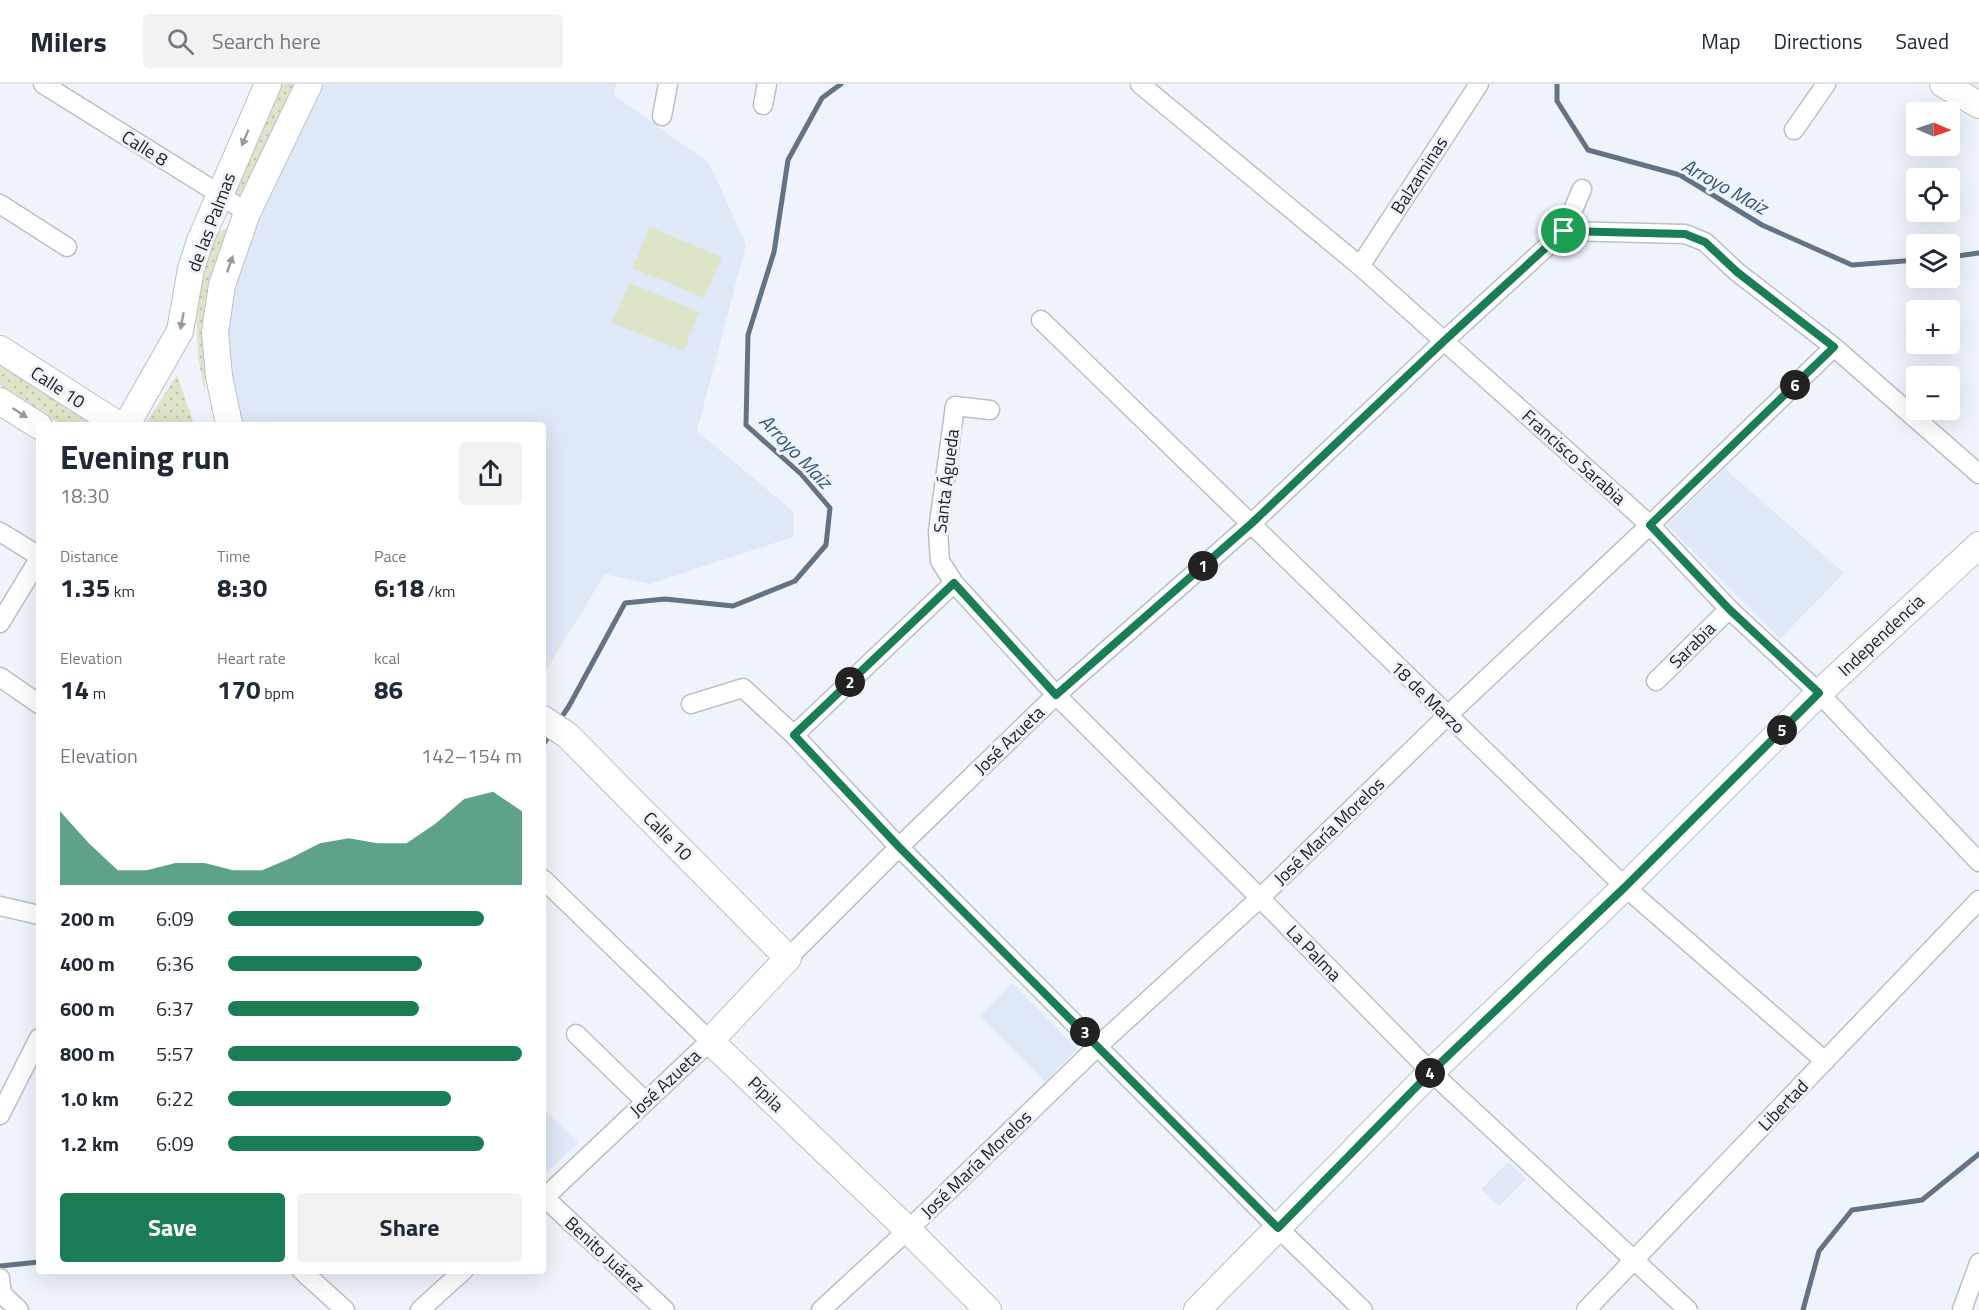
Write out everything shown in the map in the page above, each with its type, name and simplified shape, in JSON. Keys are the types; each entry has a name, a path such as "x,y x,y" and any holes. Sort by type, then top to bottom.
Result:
{"main road":[{"name":"de las Palmas","path":"128,422 180,332 200,241 268,84"},
{"name":"de las Palmas","path":"229,422 219,376 215,332 222,285 247,213 309,84"},
{"path":"1943,84 1979,105"},
{"name":"Calle 10","path":"0,349 114,422"},
{"path":"0,401 36,424"},
{"name":"Independencia","path":"1197,1310 1431,1072 1625,887 1819,693 1979,545"},
{"name":"Calle 10","path":"546,721 567,735 788,958"},
{"name":"José Azueta","path":"710,1041 788,958"},
{"name":"Pípila","path":"710,1041 908,1230 988,1310"}],"street":[{"name":"Calle 8","path":"43,84 247,213"},
{"path":"662,116 668,84"},
{"path":"763,105 767,84"},
{"name":"Francisco Sarabia","path":"1140,84 1360,266 1650,525 1729,609 1819,693 1979,862"},
{"name":"Balzaminas","path":"1360,266 1479,84"},
{"path":"1794,130 1826,84"},
{"name":"José Azueta","path":"788,958 1056,695 1252,523 1564,231 1582,189"},
{"path":"0,204 67,247"},
{"path":"1564,231 1685,234 1705,242 1737,272 1834,347 1979,474"},
{"name":"18 de Marzo","path":"1041,321 1625,887 1825,1061"},
{"name":"José María Morelos","path":"821,1310 908,1230 1098,1046 1260,898 1834,347"},
{"name":"Santa Águeda","path":"954,583 940,561 938,531 955,406 990,410"},
{"path":"0,532 36,555"},
{"path":"0,623 36,562"},
{"path":"794,735 954,583"},
{"name":"La Palma","path":"954,583 1056,695 1431,1072 1688,1310"},
{"name":"Sarabia","path":"1656,681 1729,609"},
{"path":"0,677 36,702"},
{"path":"691,704 743,688 794,735 899,847 1278,1228 1363,1310"},
{"name":"Pípila","path":"546,882 710,1041"},
{"name":"Libertad","path":"1586,1310 1979,900"},
{"path":"0,906 36,914"},
{"path":"576,1034 646,1102"},
{"name":"José Azueta","path":"546,1197 710,1041"},
{"path":"0,1114 36,1044"},
{"name":"Benito Juárez","path":"546,1201 665,1310"},
{"path":"1962,1310 1979,1263"},
{"path":"305,1274 345,1310"},
{"path":"420,1310 460,1274"},
{"path":"0,1278 2,1294 13,1304"}],"shaded area":[{"path":"317,84 616,84 614,95 709,163 746,245 697,431 794,512 793,537 650,584 605,574 546,670 546,422 241,422 231,395 227,362 227,316 245,246"},
{"path":"1725,469 1844,573 1780,639 1667,525"},
{"path":"1012,983 1077,1049 1045,1082 979,1016"},
{"path":"546,1111 578,1143 546,1173"},
{"path":"1508,1162 1526,1179 1499,1206 1481,1189"}],"green space":[{"path":"282,84 298,84 243,203 234,192"},
{"path":"649,227 722,257 704,298 633,268"},
{"path":"226,228 230,230 206,338 205,393 197,341 200,289 217,235"},
{"path":"630,283 699,312 684,351 612,323"},
{"path":"0,363 92,422 56,422 0,385"},
{"path":"177,375 193,422 146,422"}],"waterway":[{"name":"Arroyo Maiz","path":"559,721 625,603 665,599 733,606 795,581 826,545 830,508 801,474 746,425 748,335 774,252 788,160 822,98 841,84"},
{"name":"Arroyo Maiz","path":"1557,84 1557,101 1588,150 1680,175 1762,225 1852,265 1906,261"},
{"name":"Arroyo Maiz","path":"1960,256 1979,253"},
{"name":"Arroyo Maiz","path":"546,740 550,734"},
{"path":"1803,1310 1819,1251 1852,1210 1922,1200 1979,1154"},
{"name":"Arroyo Maiz","path":"0,1266 36,1262"}],"route":[{"path":"1564,231 1685,234 1705,242 1737,272 1834,347 1650,525 1729,609 1819,693 1625,887 1431,1072 1278,1228 899,847 794,735 954,583 1056,695 1252,523 1564,231"}]}
